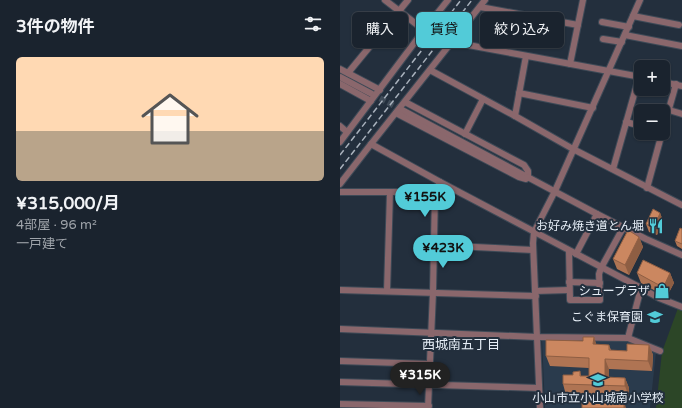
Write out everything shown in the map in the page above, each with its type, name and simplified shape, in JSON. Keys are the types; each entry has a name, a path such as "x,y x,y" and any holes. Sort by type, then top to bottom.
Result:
{"street":[{"path":"385,0 416,24"},
{"path":"348,73 408,0"},
{"path":"438,12 448,0"},
{"path":"472,17 485,0"},
{"path":"570,64 583,0"},
{"path":"540,408 534,232 592,108 640,0"},
{"path":"480,7 578,25"},
{"path":"633,16 679,24"},
{"path":"602,22 628,27"},
{"path":"625,35 682,46"},
{"path":"603,39 622,42"},
{"path":"340,142 416,41"},
{"path":"472,46 634,76"},
{"path":"340,184 371,144 399,112 405,102 447,48"},
{"path":"515,116 526,56"},
{"path":"340,69 380,90"},
{"path":"430,70 573,149 647,188 682,204"},
{"path":"340,77 372,94"},
{"path":"340,84 371,101"},
{"path":"670,105 679,85"},
{"path":"519,93 592,108"},
{"path":"613,169 634,96"},
{"path":"465,134 483,98"},
{"path":"405,102 524,165 528,171 528,177"},
{"path":"670,111 682,114"},
{"path":"399,112 519,177 526,179 528,177 623,228 682,255"},
{"path":"626,122 634,124"},
{"path":"340,126 347,132"},
{"path":"647,188 661,140"},
{"path":"371,144 601,268 682,307"},
{"path":"340,404 429,407 435,192 440,182"},
{"path":"340,192 435,192"},
{"path":"387,291 390,192"},
{"path":"576,254 596,214"},
{"path":"569,251 570,300 600,300 599,274 623,228"},
{"path":"434,245 534,250"},
{"path":"569,282 600,283"},
{"path":"628,338 641,288"},
{"path":"340,290 536,293 569,290"},
{"path":"340,329 628,338 660,351"},
{"path":"340,361 430,364"},
{"path":"340,382 539,388"}],"shaded area":[{"name":"小山市立小山城南小学校","path":"542,339 626,340 656,352 650,408 545,408"}],"green space":[{"path":"678,308 682,309 682,408 656,408 662,352"}],"building":[{"path":"653,209 660,213 654,228 646,224"},
{"path":"680,228 682,229 682,244 675,241"},
{"path":"628,230 639,237 625,265 613,259"},
{"path":"643,260 670,273 664,286 657,284 637,273"},
{"path":"583,337 594,337 593,344 609,345 609,350 627,351 627,344 649,345 648,361 605,359 605,377 625,378 625,386 563,384 563,375 573,375 573,372 580,371 580,376 589,376 589,358 546,356 546,340 583,341"},
{"path":"599,397 610,397 610,401 624,401 624,408 582,408 582,399 599,400"}],"tunnel":[{"path":"372,94 402,110"}],"railway":[{"path":"340,155 461,0"},
{"path":"340,169 472,0"}],"place":[{"name":"お好み焼き道とん堀","path":"656,226"},
{"name":"シュープラザ","path":"662,291"},
{"name":"こぐま保育園","path":"655,317"},
{"name":"小山市立小山城南小学校","path":"598,380"}],"district":[{"name":"西城南五丁目","path":"461,345"}]}
